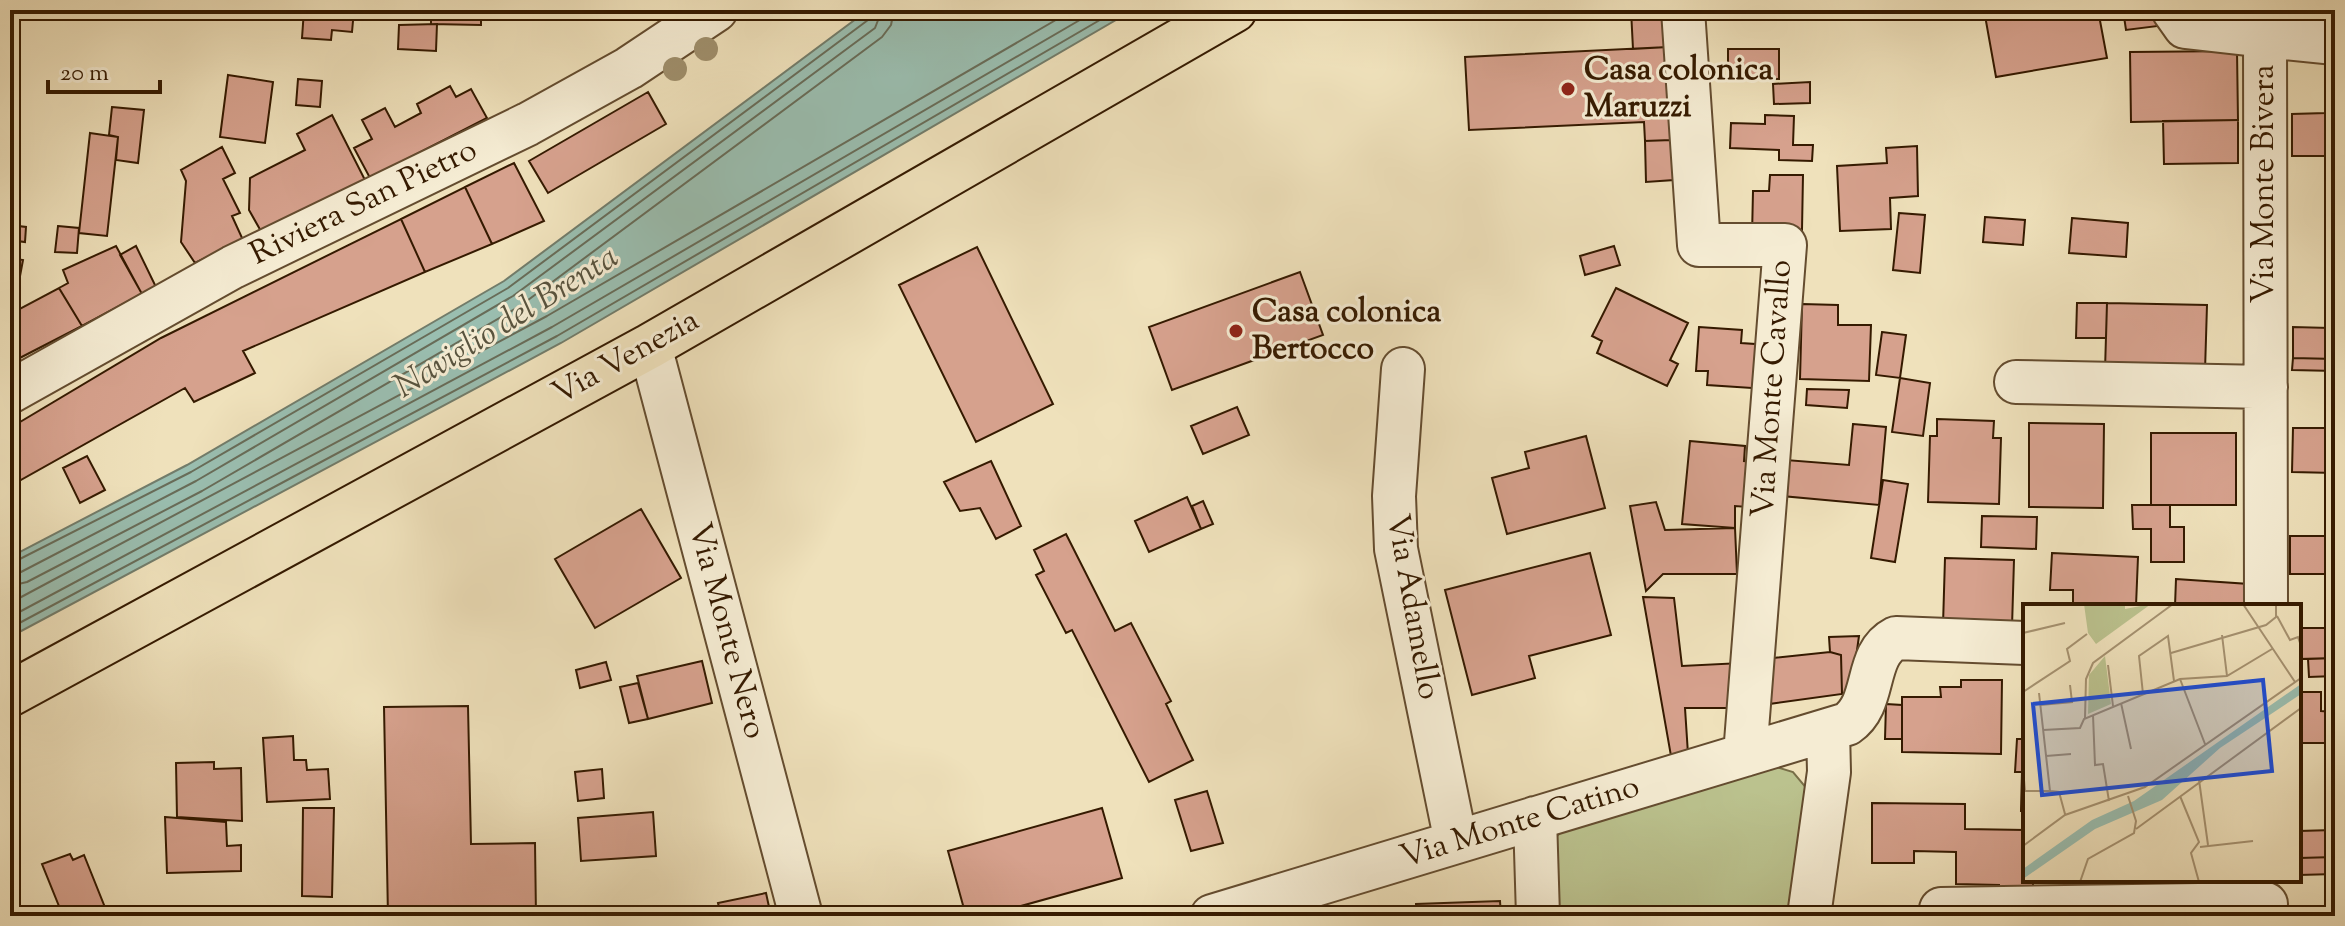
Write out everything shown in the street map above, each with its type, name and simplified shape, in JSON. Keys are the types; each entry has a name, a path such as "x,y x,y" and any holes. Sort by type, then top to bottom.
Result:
{"main road":[{"name":"Via Venezia","path":"10,694 650,346 1234,10"}],"street":[{"name":"Riviera San Pietro","path":"10,392 233,267 528,124 629,68 716,10"},
{"name":"Via Monte Cavallo","path":"1683,10 1699,245 1785,245 1745,755"},
{"name":"Via Monte Bivera","path":"2173,10 2185,27 2265,36 2266,604"},
{"path":"2265,36 2335,43"},
{"name":"Via Monte Nero","path":"650,346 801,916"},
{"name":"Via Adamello","path":"1403,369 1394,496 1396,549 1456,842"},
{"path":"2016,382 2266,387"},
{"name":"Via Monte Catino","path":"1215,916 1851,721 1862,710 1879,654 1896,638 2023,643"},
{"path":"1809,916 1829,772 1828,730"},
{"path":"1535,818 1538,916"},
{"path":"1942,916 1941,909 2266,900"}],"green space":[{"path":"1773,766 1793,772 1808,790 1791,916 1550,916 1554,839 1563,830"}],"water":[{"name":"Naviglio del Brenta","path":"868,10 1133,10 561,343 10,637 10,557 187,465 504,281"}],"building":[{"path":"304,10 354,10 352,32 332,30 331,40 302,38"},
{"path":"431,10 481,10 481,25 431,24"},
{"path":"1631,10 1665,10 1667,47 1633,49"},
{"path":"1867,10 1923,10 1923,14 1869,20"},
{"path":"1984,10 2098,10 2107,58 1996,77"},
{"path":"2123,10 2164,10 2166,25 2126,30"},
{"path":"437,24 436,51 398,49 399,25"},
{"name":"Casa colonica Maruzzi","path":"1667,47 1671,140 1645,141 1644,122 1469,130 1465,57"},
{"path":"1728,49 1779,49 1779,79 1728,78"},
{"path":"2237,51 2238,120 2131,122 2130,52"},
{"path":"228,75 273,82 265,143 220,137"},
{"path":"298,79 322,81 320,107 296,105"},
{"path":"1810,82 1810,103 1774,104 1773,84"},
{"path":"450,86 456,97 471,89 487,118 370,178 354,148 372,139 362,120 385,108 395,127 421,113 417,104"},
{"path":"2326,86 2335,86 2335,156 2292,156 2292,114 2326,113"},
{"path":"648,92 666,124 548,193 529,161"},
{"path":"112,107 144,110 138,163 116,160 118,137 109,135"},
{"path":"332,115 366,182 262,233 249,210 250,178 305,150 297,134"},
{"path":"1765,115 1794,116 1793,145 1813,145 1812,161 1779,160 1779,150 1730,148 1731,123 1765,124"},
{"path":"2238,120 2238,163 2164,164 2163,121"},
{"path":"90,133 118,137 107,236 79,233"},
{"path":"1671,140 1674,180 1646,182 1645,141"},
{"path":"1917,146 1918,196 1890,198 1891,229 1840,231 1837,166 1887,163 1886,148"},
{"path":"222,147 235,173 223,179 240,213 232,216 243,240 195,263 181,242 186,181 181,170"},
{"path":"514,163 544,221 492,244 465,187"},
{"path":"1770,175 1803,175 1802,230 1752,236 1753,191 1769,191"},
{"path":"465,187 492,244 425,272 401,219"},
{"path":"1899,213 1925,215 1920,273 1893,270"},
{"path":"1985,217 2025,220 2023,245 1983,242"},
{"path":"2072,218 2128,223 2126,257 2069,253"},
{"path":"401,219 425,272 243,351 255,373 194,402 185,388 10,486 10,428 161,338"},
{"path":"10,225 26,227 25,242 10,240"},
{"path":"58,226 79,228 77,253 55,252"},
{"path":"116,246 142,294 82,326 59,288 68,283 63,270"},
{"path":"136,246 156,287 142,294 120,255"},
{"path":"1614,246 1620,265 1585,275 1580,256"},
{"path":"977,247 1053,404 976,442 899,285"},
{"path":"10,258 23,260 17,292 10,291"},
{"name":"Casa colonica Bertocco","path":"1300,272 1323,335 1172,390 1149,327"},
{"path":"59,288 82,326 10,363 10,314"},
{"path":"1616,288 1688,323 1670,360 1678,364 1667,386 1597,353 1602,341 1592,336"},
{"path":"2077,303 2107,303 2106,338 2076,338"},
{"path":"2107,303 2207,305 2205,371 2105,370"},
{"path":"1802,304 1838,305 1838,325 1871,325 1869,381 1800,379"},
{"path":"2330,305 2335,305 2335,359 2293,358 2293,327 2330,328"},
{"path":"1699,327 1742,330 1741,343 1770,345 1767,389 1707,385 1708,371 1696,371"},
{"path":"1882,332 1906,335 1900,378 1876,375"},
{"path":"2293,358 2335,359 2335,371 2292,370"},
{"path":"1900,378 1930,383 1923,436 1892,432"},
{"path":"1807,389 1849,390 1847,408 1806,405"},
{"path":"1237,407 1249,435 1203,454 1191,426"},
{"path":"1937,419 1994,421 1993,438 2001,438 1999,504 1928,502 1930,436 1937,436"},
{"path":"2029,423 2104,424 2103,508 2029,507"},
{"path":"1853,424 1886,427 1879,505 1782,496 1786,460 1849,465"},
{"path":"2293,428 2335,428 2335,473 2292,472"},
{"path":"2151,433 2236,433 2236,505 2151,505"},
{"path":"1586,436 1605,508 1507,534 1492,478 1529,468 1525,452"},
{"path":"1690,441 1745,446 1744,461 1765,463 1761,508 1735,506 1735,528 1682,524"},
{"path":"87,456 105,490 80,503 63,468"},
{"path":"991,461 1021,526 996,539 980,508 960,511 944,482"},
{"path":"1883,480 1908,484 1895,562 1871,558"},
{"path":"1187,497 1201,529 1149,552 1135,521"},
{"path":"1203,501 1213,524 1201,529 1192,506"},
{"path":"1656,502 1665,530 1735,528 1737,574 1663,574 1646,591 1630,506"},
{"path":"2132,505 2170,505 2170,527 2184,527 2184,562 2151,562 2151,529 2133,529"},
{"path":"641,509 681,578 595,628 555,559"},
{"path":"1982,516 2037,517 2036,549 1981,547"},
{"path":"1066,534 1115,631 1131,623 1171,701 1166,704 1193,760 1149,782 1072,630 1066,633 1036,575 1044,571 1034,550"},
{"path":"2290,536 2332,536 2333,574 2290,574"},
{"path":"1590,553 1611,635 1529,656 1535,678 1472,695 1445,590"},
{"path":"2052,553 2138,557 2136,604 2073,604 2073,590 2050,590"},
{"path":"1945,558 2014,560 2012,627 1943,625"},
{"path":"2176,579 2249,584 2248,604 2175,604"},
{"path":"1643,597 1674,598 1682,666 1741,663 1739,708 1685,708 1688,754 1671,756"},
{"path":"2301,628 2335,628 2335,658 2301,659"},
{"path":"1859,636 1851,693 1842,694 1841,655 1830,652 1829,637"},
{"path":"1830,652 1841,655 1842,694 1769,704 1764,659"},
{"path":"2335,658 2335,676 2309,677 2308,659"},
{"path":"702,661 712,703 648,719 637,676"},
{"path":"606,662 611,680 580,688 576,670"},
{"path":"1961,680 2002,680 2001,754 1902,752 1902,697 1941,697 1940,687 1961,687"},
{"path":"638,683 648,719 629,723 620,687"},
{"path":"2301,692 2321,692 2321,711 2335,712 2335,743 2301,743"},
{"path":"1886,704 1902,705 1902,739 1885,739"},
{"path":"468,706 471,844 535,843 536,916 388,916 384,707"},
{"path":"293,736 294,760 306,760 307,770 328,769 330,799 267,802 263,738"},
{"path":"2017,739 2023,739 2023,811 2022,772 2015,772"},
{"path":"214,762 214,769 241,768 242,821 177,817 176,763"},
{"path":"602,769 604,798 578,801 575,772"},
{"path":"1207,791 1223,843 1191,851 1175,800"},
{"path":"1872,803 1965,804 1965,829 2023,830 2023,882 2033,882 2033,896 1999,896 1999,885 1956,884 1956,852 1914,851 1914,863 1872,863"},
{"path":"303,808 334,808 332,897 302,896"},
{"path":"1102,808 1122,878 985,916 966,916 948,851"},
{"path":"653,812 656,856 581,861 578,818"},
{"path":"165,817 226,822 227,846 241,845 241,871 167,873"},
{"path":"2335,824 2335,857 2301,858 2301,831 2333,830"},
{"path":"70,854 73,860 84,855 106,910 89,916 63,916 42,864"},
{"path":"2335,857 2335,874 2301,875 2301,858"},
{"path":"766,893 771,916 721,916 718,903"},
{"path":"1500,901 1501,916 1416,916 1416,904"}],"place":[{"name":"Casa colonica Maruzzi","path":"1568,89"},
{"name":"Casa colonica Bertocco","path":"1236,331"}]}
